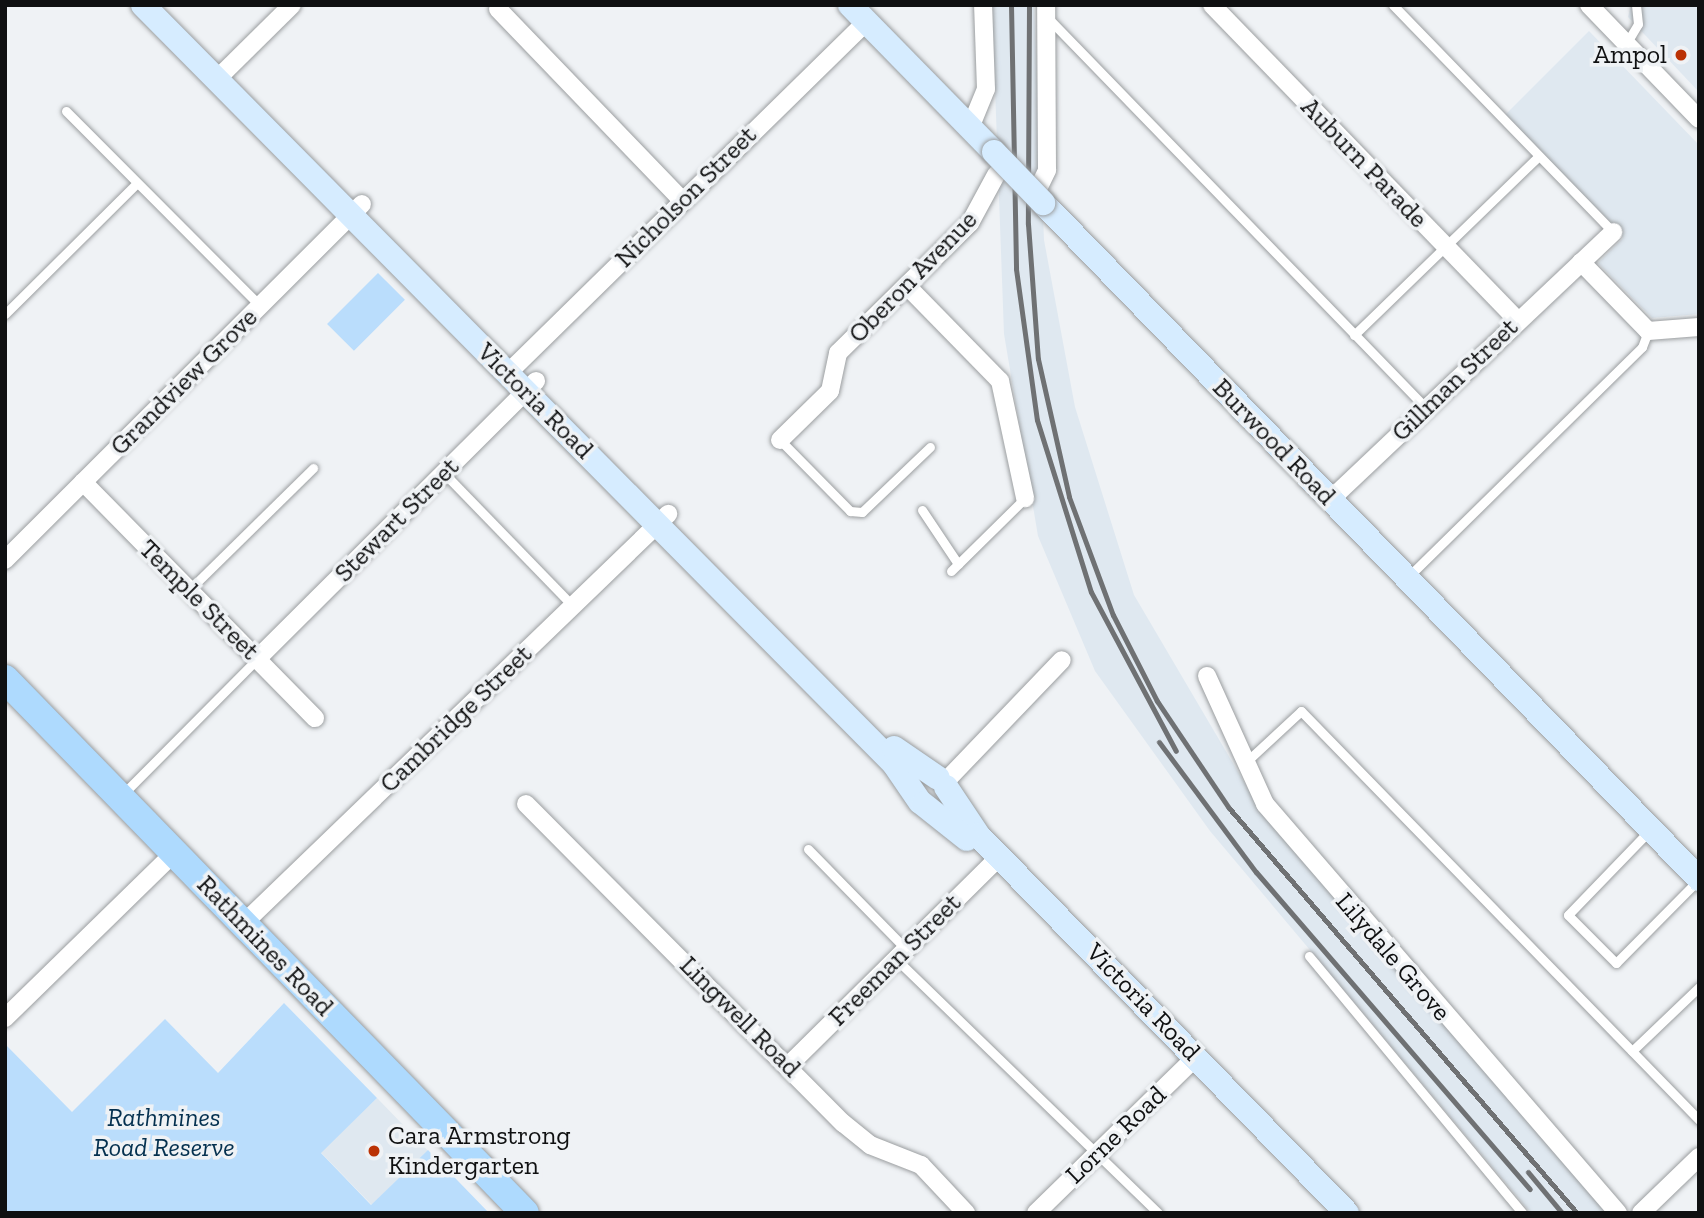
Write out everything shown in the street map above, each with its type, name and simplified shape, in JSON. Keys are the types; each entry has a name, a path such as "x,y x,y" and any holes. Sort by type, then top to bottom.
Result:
{"main road":[{"name":"Rathmines Road","path":"5,679 525,1213"}],"street":[{"name":"Victoria Road","path":"143,5 223,74"},
{"name":"Victoria Road","path":"166,5 223,74 828,689 897,768 921,803 955,825 996,861 1336,1211"},
{"path":"223,74 292,5"},
{"path":"971,128 986,89 983,5"},
{"name":"Auburn Parade","path":"1212,5 1517,320"},
{"path":"1589,5 1699,119"},
{"path":"498,9 682,200"},
{"path":"1040,195 1047,170 1047,11"},
{"name":"Burwood Road","path":"858,13 971,128 995,163 1040,195 1406,579 1699,879"},
{"name":"Nicholson Street","path":"513,368 682,200 858,13"},
{"name":"Oberon Avenue","path":"780,440 830,391 838,353 971,223 995,163"},
{"name":"Grandview Grove","path":"5,560 356,210"},
{"name":"Gillman Street","path":"1330,500 1517,320 1613,232"},
{"path":"1581,262 1648,331 1699,327"},
{"path":"907,286 1000,381 1026,498"},
{"name":"Stewart Street","path":"257,659 531,386"},
{"name":"Temple Street","path":"83,482 315,718"},
{"name":"Cambridge Street","path":"243,924 663,519"},
{"path":"921,803 939,805 943,783 1062,660"},
{"name":"Lilydale Grove","path":"1207,676 1242,765 1329,884 1618,1213"},
{"name":"Victoria Road","path":"828,689 903,757 943,783 996,861"},
{"name":"Lingwell Road","path":"526,804 637,909 750,1034 789,1065 843,1123 870,1145 921,1165 966,1213"},
{"path":"5,1018 174,853"},
{"name":"Freeman Street","path":"789,1065 996,861"},
{"name":"Lorne Road","path":"1036,1213 1190,1062"},
{"path":"1641,1213 1699,1157"}],"lane":[{"path":"1393,5 1613,232"},
{"path":"1626,44 1639,24 1636,5"},
{"path":"1047,11 1426,408"},
{"path":"66,111 260,306"},
{"path":"1354,335 1539,156"},
{"path":"5,314 137,183"},
{"path":"1406,579 1643,347 1648,331"},
{"path":"780,440 850,511 862,512 930,447"},
{"path":"190,590 313,468"},
{"path":"444,473 573,606"},
{"path":"922,510 954,568 1026,498"},
{"path":"120,797 257,659"},
{"path":"1242,765 1301,711 1699,1120"},
{"path":"1651,830 1568,915 1616,963 1699,879"},
{"path":"808,849 901,954 1158,1213"},
{"path":"1309,957 1522,1213"},
{"path":"1632,1052 1699,987"}],"shaded area":[{"path":"992,5 1034,5 1044,240 1075,407 1134,595 1264,816 1607,1213 1531,1213 1210,831 1095,671 1038,536 1004,334"},
{"name":"Ampol","path":"1631,5 1699,5 1699,92 1628,17"},
{"path":"1589,31 1699,145 1699,314 1652,318 1598,263 1623,238 1505,115"},
{"name":"Cara Armstrong Kindergarten","path":"377,1098 428,1151 372,1205 321,1152"}],"green space":[{"path":"378,273 405,300 354,351 327,324"},
{"name":"Rathmines Road Reserve","path":"284,1003 377,1098 321,1153 371,1205 428,1150 489,1213 5,1213 5,1044 72,1112 165,1019 218,1073"}],"railway":[{"path":"1011,5 1016,269 1037,420 1091,592 1176,751"},
{"path":"1029,5 1028,224 1038,359 1069,497 1113,615 1157,701 1229,808 1577,1213"},
{"path":"1159,742 1256,872 1530,1189"},
{"path":"1528,1172 1562,1213"}],"place":[{"name":"Ampol","path":"1681,55"},
{"name":"Cara Armstrong Kindergarten","path":"374,1151"}]}
